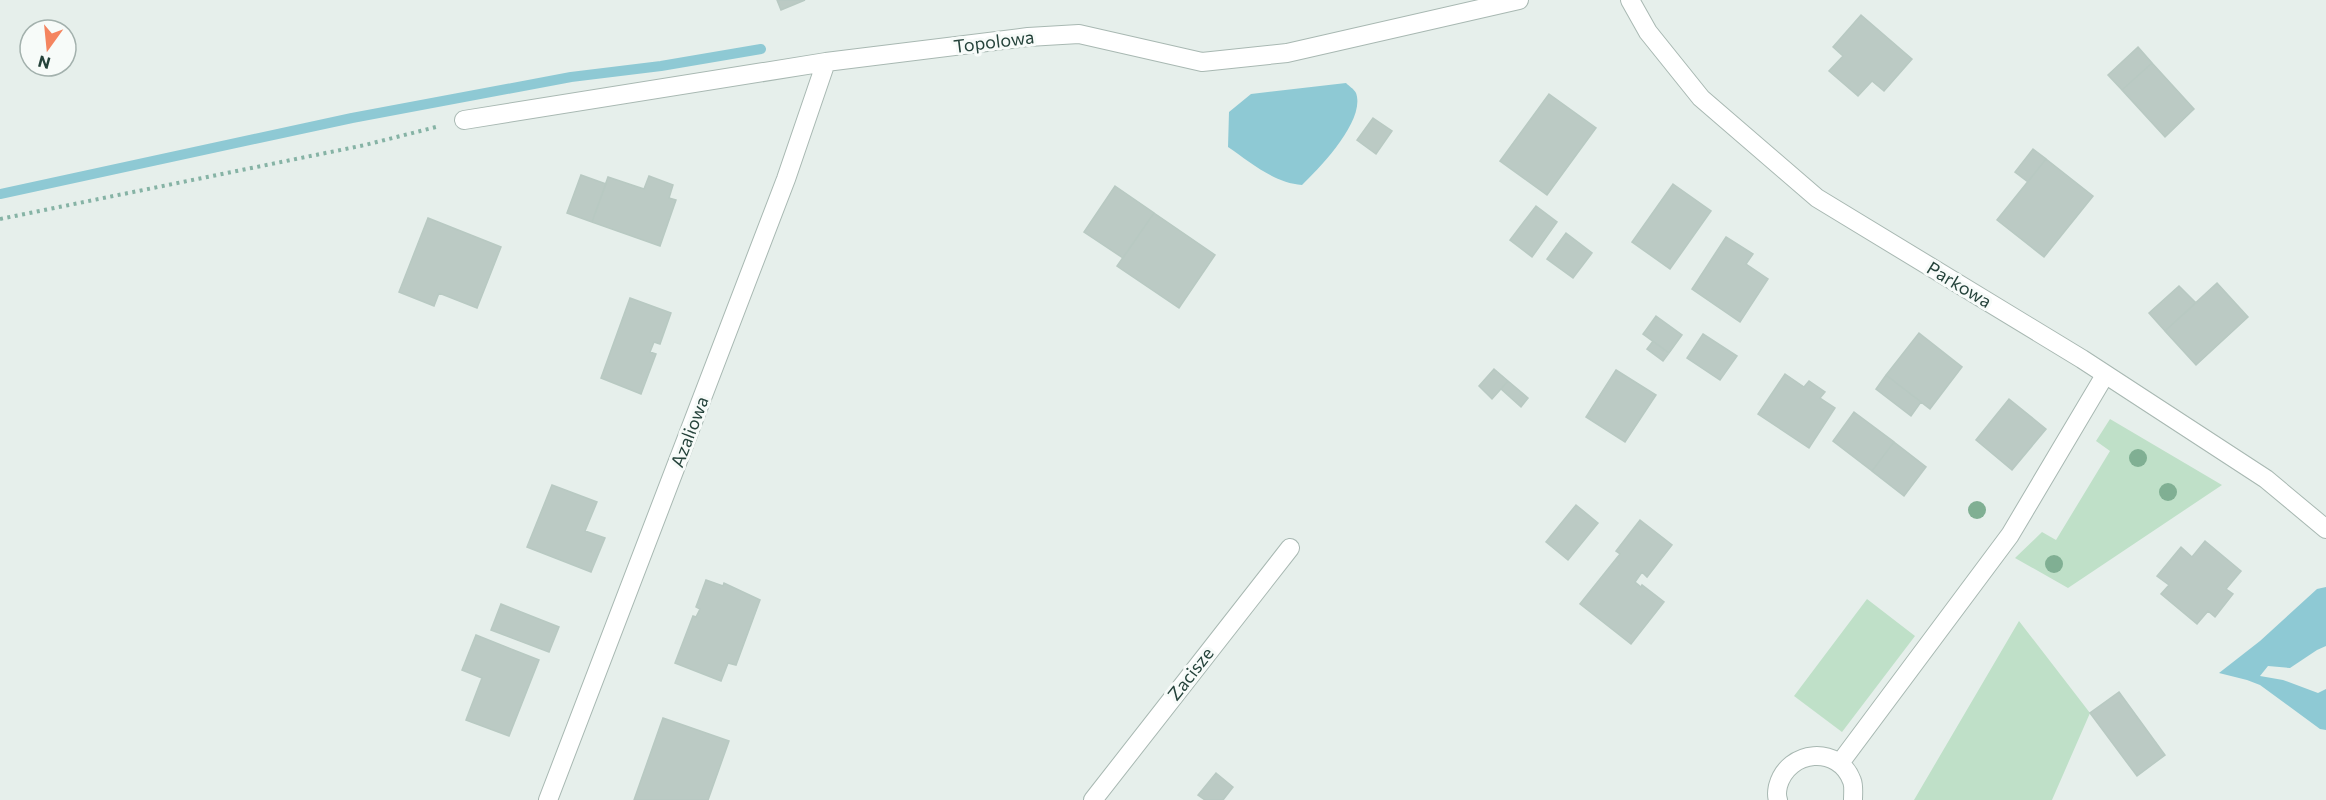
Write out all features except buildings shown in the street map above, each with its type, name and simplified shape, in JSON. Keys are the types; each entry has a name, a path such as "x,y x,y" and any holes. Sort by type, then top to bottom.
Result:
{"street":[{"name":"Topolowa","path":"464,120 826,62 1028,37 1079,34 1202,62 1287,53 1519,0"},
{"name":"Parkowa","path":"1630,0 1648,32 1701,98 1817,198 2105,375 2266,479 2326,529"},
{"name":"Azaliowa","path":"549,800 786,179 826,62"},
{"path":"1840,763 2010,535 2105,375"},
{"name":"Zacisze","path":"1093,800 1290,548"},
{"path":"1778,800 1776,795 1781,774 1797,759 1819,755 1840,763 1852,781 1853,800"}],"path":[{"path":"0,219 365,145 464,120"}],"green space":[{"path":"2110,419 2222,485 2068,588 2015,558 2042,532 2056,540 2110,451 2096,441"},
{"path":"1867,599 1915,636 1842,732 1794,696"},
{"path":"2019,621 2090,713 2052,800 1914,800"}],"water":[{"path":"1346,83 1356,93 1357,104 1354,116 1340,143 1302,185 1272,176 1228,147 1229,112 1251,94"},
{"path":"2326,587 2326,646 2290,668 2268,666 2260,676 2283,680 2318,693 2326,689 2326,730 2320,729 2260,685 2219,673 2260,641 2317,589"}],"waterway":[{"path":"0,194 352,118 571,77 661,66 761,49"}]}
